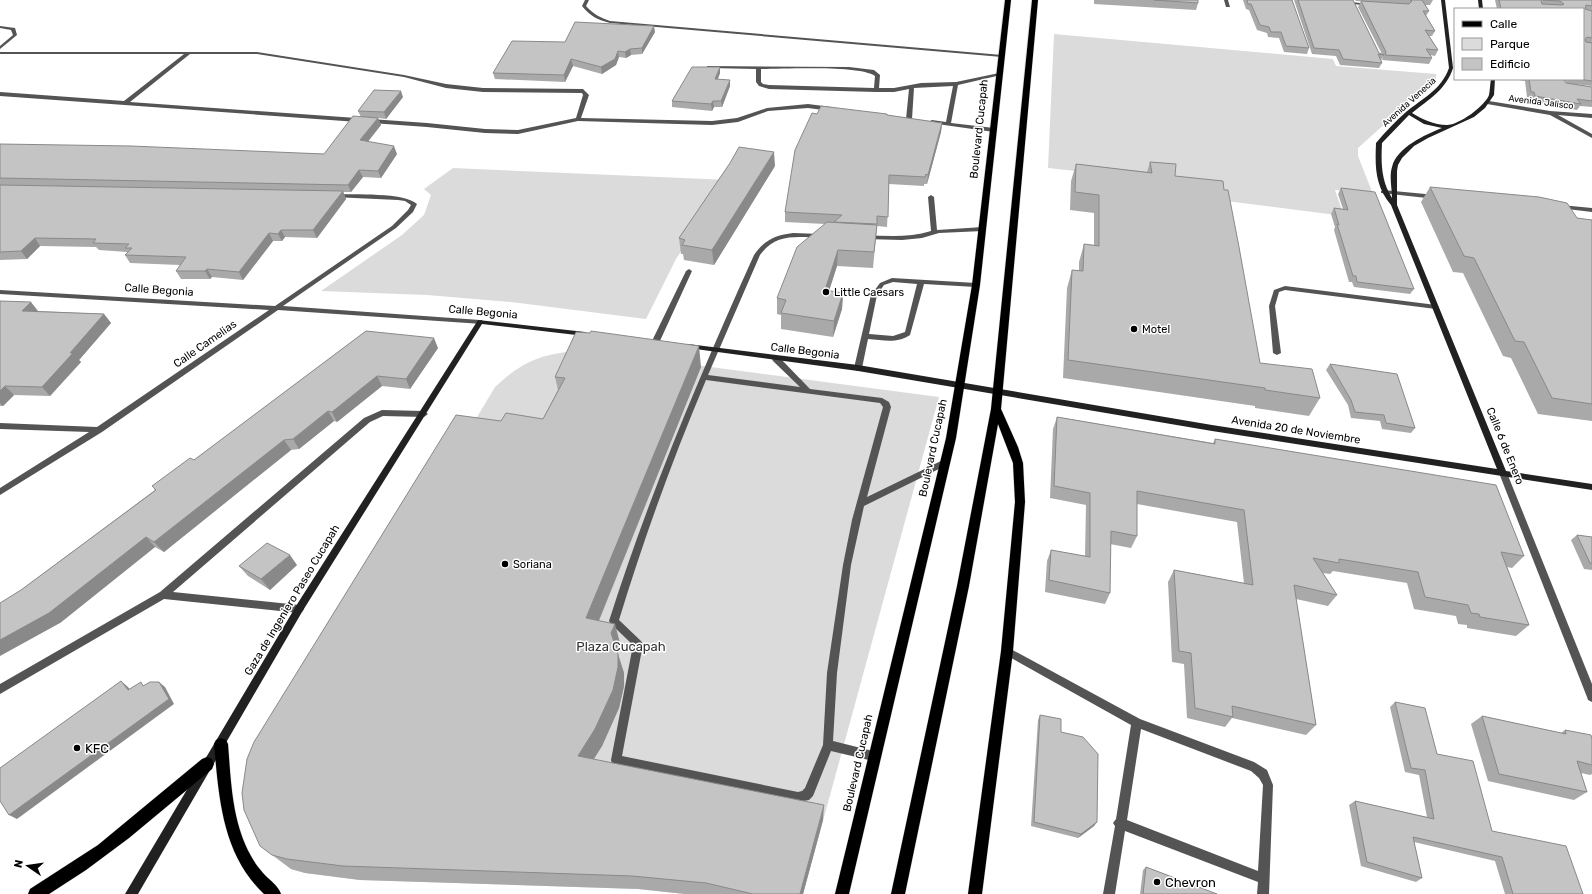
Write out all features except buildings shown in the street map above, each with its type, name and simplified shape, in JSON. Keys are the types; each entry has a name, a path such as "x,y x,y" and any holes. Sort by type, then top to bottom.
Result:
{"main road":[{"name":"Boulevard Cucapah","path":"842,894 853,852 873,756 946,462 976,285 1008,0"},
{"path":"898,894 963,586 996,409 1035,0"},
{"name":"Avenida Venecia","path":"1383,192 1378,170 1379,143 1408,113 1431,96 1449,77 1451,68 1443,0"},
{"path":"1394,206 1396,194 1395,165 1403,153 1424,136 1449,127 1479,112 1489,103 1494,90 1493,80"},
{"path":"1408,113 1426,123 1449,127"},
{"name":"Calle 6 de Enero","path":"1383,192 1394,206 1503,473"},
{"name":"Calle Begonia","path":"480,322 594,336"},
{"name":"Gaza de Ingeniero Paseo Cucapah","path":"130,894 207,764 221,744 299,609 424,414 480,322"},
{"name":"Calle Begonia","path":"678,345 776,359 858,368 960,385"},
{"name":"Avenida 20 de Noviembre","path":"960,385 1204,426 1592,487"},
{"path":"975,894 1007,651 1020,502 1018,463 1013,447 996,409"},
{"path":"221,744 228,815 233,834 242,855 265,887 274,894"},
{"path":"35,894 64,878 125,833 207,764"}],"street":[{"path":"587,0 584,6 590,14 599,19 610,22 1002,56"},
{"path":"1226,0 1228,6"},
{"path":"1352,2 1376,5"},
{"path":"1352,2 1357,10"},
{"path":"0,27 14,29 16,35 0,48"},
{"path":"0,53 257,53 404,76 446,86 483,90 583,91 586,95 578,119"},
{"path":"125,103 189,53"},
{"path":"706,67 832,67 872,71 878,75 876,90"},
{"path":"759,68 758,82 761,85 769,87 876,90 894,90 912,87 956,84 999,74"},
{"path":"948,124 956,84"},
{"path":"909,119 912,87"},
{"path":"0,94 485,131 518,132 578,119 712,122 738,120 774,109 808,106 839,110"},
{"name":"Avenida Jalisco","path":"1489,103 1550,113 1592,116"},
{"path":"1550,113 1592,136"},
{"path":"902,118 917,120"},
{"path":"925,121 994,130"},
{"path":"1383,192 1442,197"},
{"name":"Calle Camelias","path":"0,492 99,430 206,357 274,308 394,227 411,211 414,204 407,200 398,198 326,196"},
{"path":"931,197 934,233"},
{"path":"1555,207 1592,210"},
{"path":"858,237 902,238 954,230 983,229"},
{"path":"704,377 882,401 888,407 856,520 847,565 838,617 832,673 828,745 809,792 805,796 798,797 616,760 638,644 614,621 625,583 659,488 704,377 715,350 762,246 770,240 782,237 828,236"},
{"path":"655,343 689,271"},
{"path":"858,368 874,295 882,284 892,280 976,285"},
{"path":"865,336 894,339 901,338 908,333 921,281"},
{"path":"1277,353 1272,306 1276,291 1285,288 1436,307"},
{"name":"Calle Begonia","path":"0,292 480,322"},
{"path":"776,359 809,392"},
{"path":"0,689 163,595 367,420 382,413 424,414"},
{"path":"0,426 99,430"},
{"path":"862,503 946,462"},
{"name":"Calle 6 de Enero","path":"1503,473 1592,697"},
{"path":"163,595 299,609"},
{"path":"1007,651 1137,723 1254,767 1263,774 1268,785 1263,894"},
{"path":"1109,894 1119,823 1137,723"},
{"path":"828,745 873,756"},
{"path":"1119,823 1264,879"}],"green space":[{"path":"1054,34 1333,59 1336,66 1436,74 1436,78 1358,148 1358,156 1373,194 1335,190 1344,216 1218,200 1122,176 1048,168"},
{"path":"453,168 729,180 676,259 646,319 511,302 427,295 321,291 402,235 424,215 431,195 424,189"},
{"name":"Plaza Cucapah","path":"577,351 596,352 939,397 803,894 685,894 638,889 360,880 305,873 291,869 280,860 273,848 272,759 495,387 514,371 532,361 552,354"}],"place":[{"name":"Little Caesars","path":"826,292"},
{"name":"Motel","path":"1134,329"},
{"name":"Soriana","path":"505,564"},
{"name":"KFC","path":"77,748"},
{"name":"Chevron","path":"1157,882"}]}
